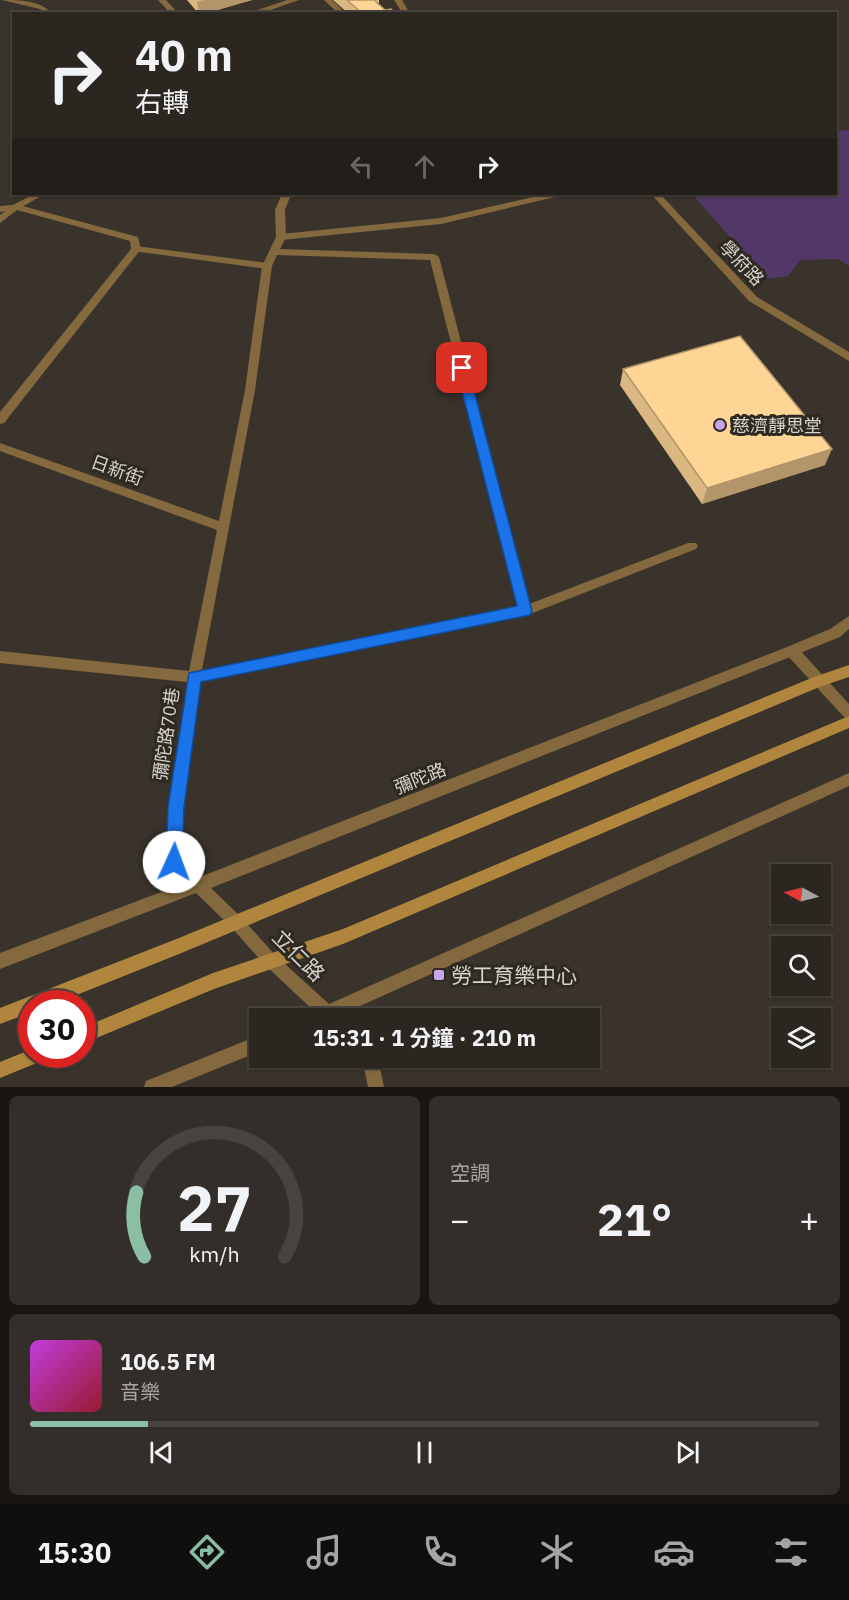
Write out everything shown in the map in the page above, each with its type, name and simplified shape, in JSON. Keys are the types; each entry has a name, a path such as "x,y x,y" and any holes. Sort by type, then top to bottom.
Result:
{"street":[{"path":"6,0 42,7 48,12"},
{"path":"162,0 174,12"},
{"path":"256,12 295,0"},
{"path":"328,0 342,12"},
{"path":"0,220 15,207 38,195"},
{"path":"136,249 267,266 281,237 280,210 286,195"},
{"path":"281,237 441,221 552,195"},
{"name":"學府路","path":"657,195 753,299 849,357"},
{"path":"0,209 15,207 135,238 136,249 0,420"},
{"path":"275,252 434,257 525,611"},
{"name":"彌陀路70巷","path":"236,922 174,862 176,807 194,677 250,390 267,266"},
{"name":"日新街","path":"0,447 222,527"},
{"path":"0,657 194,677 525,611 692,546"},
{"name":"彌陀路","path":"0,961 198,886 792,651 835,633 849,621"},
{"path":"792,651 849,713"},
{"path":"67,990 819,681 849,671"},
{"path":"96,1030 270,960 343,936 849,722"},
{"path":"343,1008 393,982 849,779"},
{"name":"立仁路","path":"236,922 317,1008"},
{"path":"0,1016 18,1009"},
{"path":"152,1087 249,1047"},
{"path":"0,1070 18,1062"},
{"path":"372,1068 376,1087"}],"shaded area":[{"path":"849,130 849,266 838,259 800,260 788,276 767,279 693,195 837,195 837,131"}],"building":[{"path":"347,0 374,0 385,10 391,9 394,12 361,12"},
{"name":"慈濟靜思堂","path":"740,336 832,449 707,488 623,369"}],"place":[{"name":"慈濟靜思堂","path":"720,425"},
{"name":"勞工育樂中心","path":"439,975"}],"route":[{"path":"174,862 176,807 194,677 525,611 462,368"}]}
